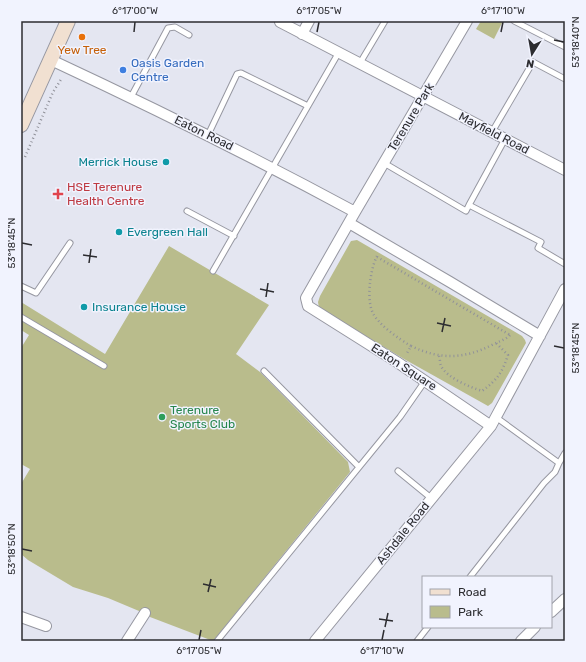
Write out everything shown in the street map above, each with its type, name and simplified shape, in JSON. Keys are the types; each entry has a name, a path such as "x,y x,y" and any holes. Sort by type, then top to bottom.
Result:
{"main road":[{"path":"21,124 68,21"}],"street":[{"path":"302,34 309,21"},
{"name":"Terenure Park","path":"355,212 467,21"},
{"name":"Mayfield Road","path":"280,22 565,170"},
{"name":"Eaton Road","path":"51,60 208,135 355,212"},
{"name":"Eaton Square","path":"355,212 306,298 308,306 494,422"},
{"path":"348,223 540,336"},
{"path":"494,422 565,290"},
{"name":"Ashdale Road","path":"315,641 494,422"},
{"path":"552,611 565,599"},
{"path":"127,641 145,613"},
{"path":"21,617 46,626"},
{"path":"521,641 534,628"}],"lane":[{"path":"360,64 385,21"},
{"path":"514,21 565,47"},
{"path":"131,97 168,28 175,27 189,35"},
{"path":"213,271 339,52"},
{"path":"492,132 533,62 565,79"},
{"path":"208,135 237,74 241,73 308,106"},
{"path":"384,163 466,211 505,138"},
{"path":"469,205 541,242 538,248 565,264"},
{"path":"187,211 234,236"},
{"path":"21,286 36,294 70,243"},
{"path":"21,317 104,366"},
{"path":"264,371 359,467"},
{"path":"217,641 400,417 426,381"},
{"path":"494,422 559,463"},
{"path":"471,576 554,472 565,453"},
{"path":"398,471 431,498"},
{"path":"417,641 427,628"}],"path":[{"path":"25,157 59,81 63,76 68,77"},
{"path":"379,253 371,273 369,292 372,312 397,338 424,353 440,356 461,356 478,352 507,338 513,331"},
{"path":"377,257 510,335"},
{"path":"440,356 441,366 450,376 470,387 482,391 494,382 504,367 508,355 496,343"},
{"path":"404,359 411,346"}],"green space":[{"path":"481,21 503,21 494,39 476,29"},
{"path":"357,240 522,336 526,343 492,403 488,406 404,359 319,308 318,302 320,296 351,241"},
{"name":"Terenure Sports Club","path":"169,246 269,305 236,354 260,372 348,462 350,472 213,641 150,617 149,614 108,598 73,587 28,560 21,554 21,484 30,469 21,464 21,348 29,335 21,330 21,302 105,354"}],"place":[{"name":"Yew Tree","path":"82,37"},
{"name":"Oasis Garden Centre","path":"123,70"},
{"name":"Merrick House","path":"166,162"},
{"name":"HSE Terenure Health Centre","path":"58,194"},
{"name":"Evergreen Hall","path":"119,232"},
{"name":"Insurance House","path":"84,307"},
{"name":"Terenure Sports Club","path":"162,417"}]}
